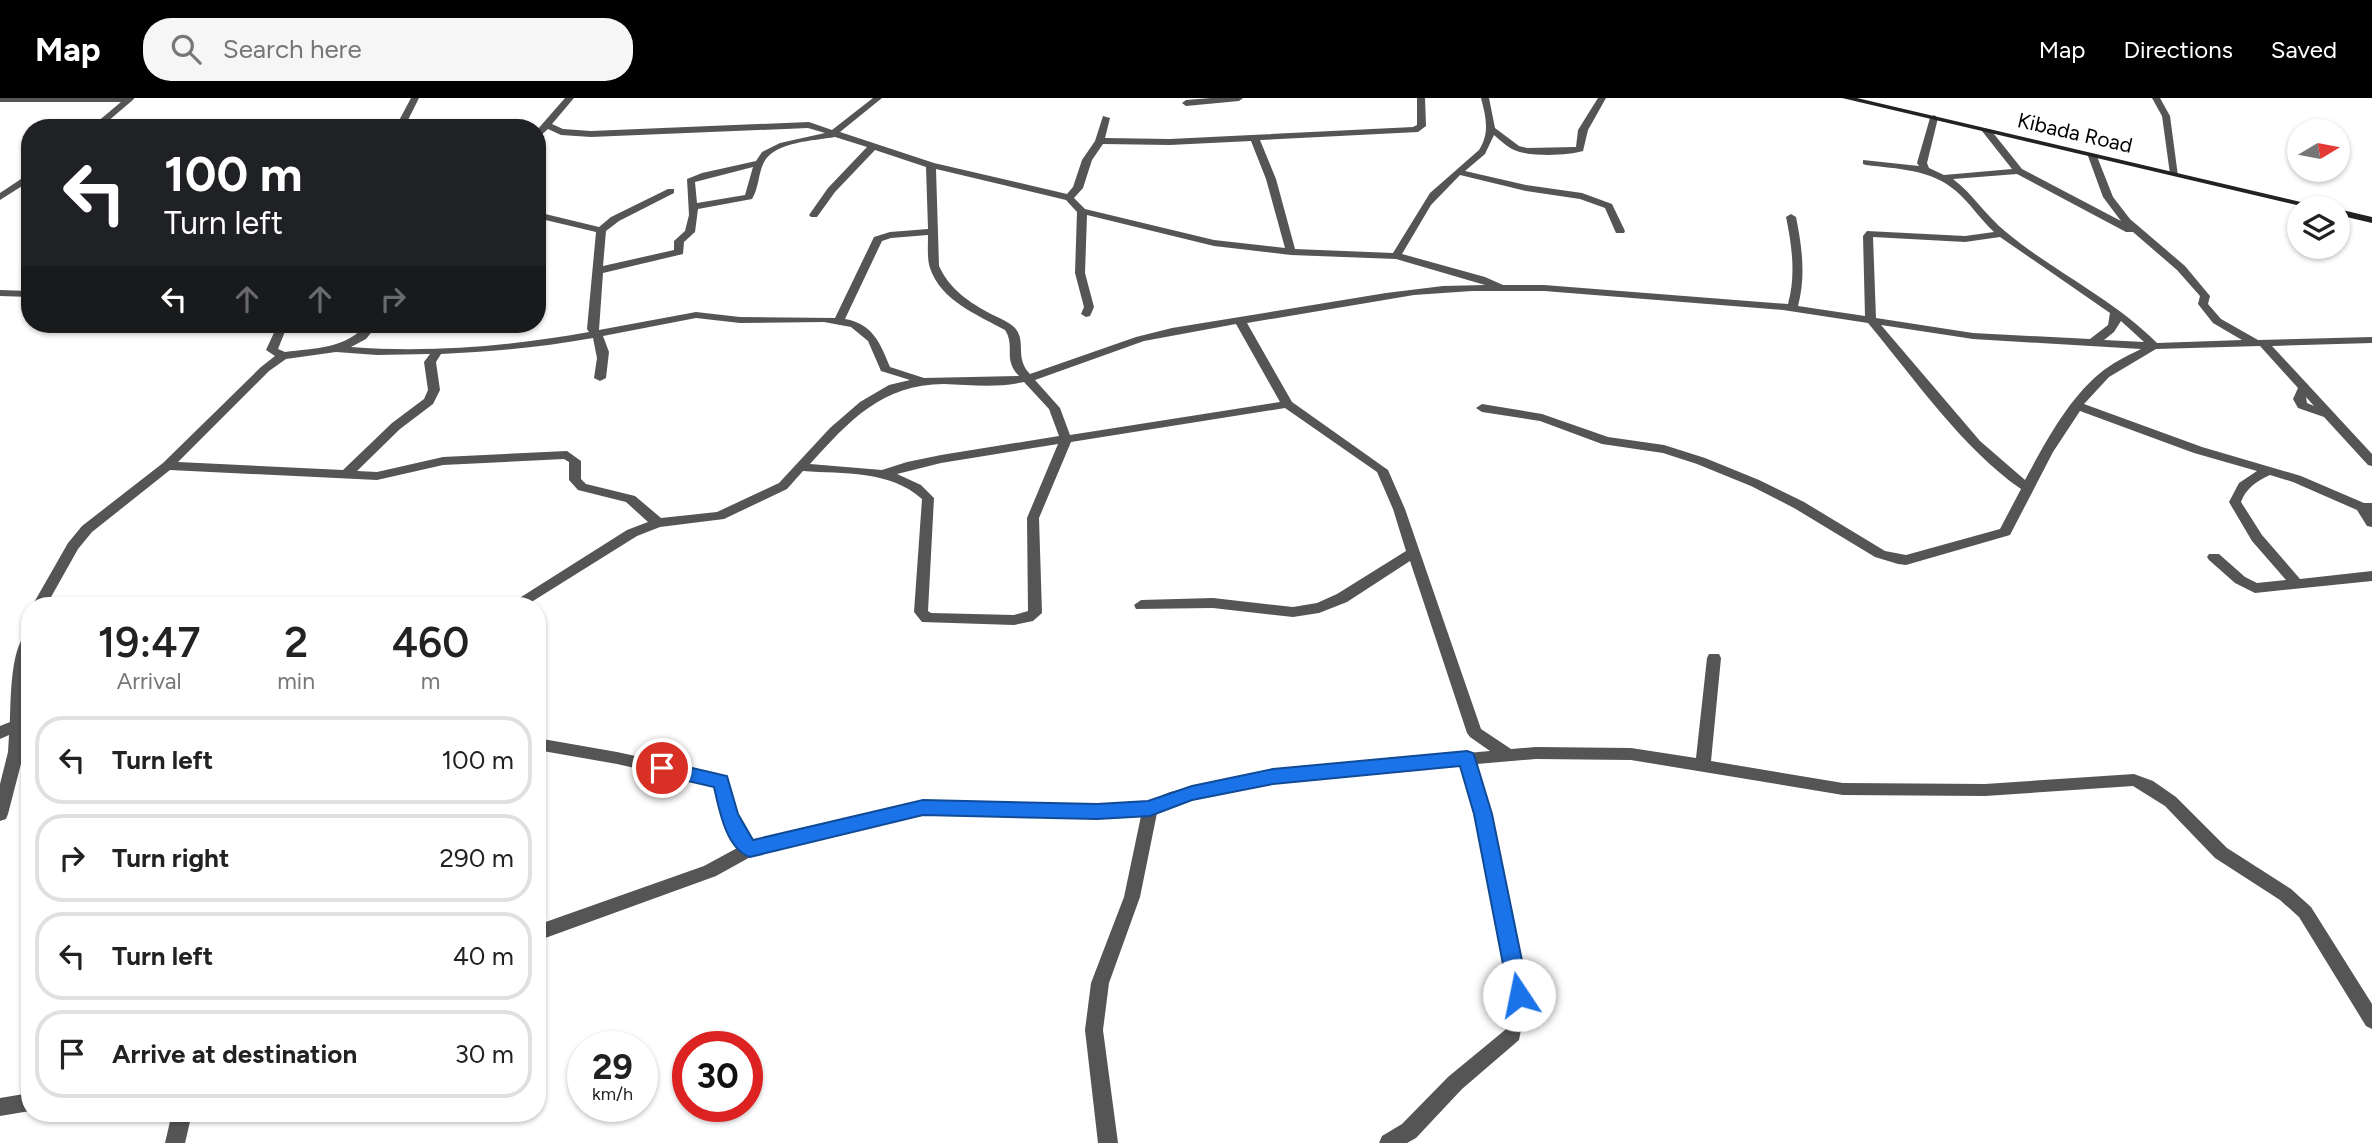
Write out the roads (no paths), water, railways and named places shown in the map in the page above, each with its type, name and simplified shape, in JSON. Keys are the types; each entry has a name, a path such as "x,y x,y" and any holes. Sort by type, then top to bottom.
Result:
{"main road":[{"name":"Kibada Road","path":"1846,98 1869,101 2287,200"},
{"path":"2350,215 2372,220"}],"street":[{"path":"404,119 415,98"},
{"path":"546,125 570,98"},
{"path":"692,206 749,197 758,163 764,154 779,147 835,134 878,98"},
{"path":"1189,101 1240,98"},
{"path":"1100,141 1255,139 1415,130 1422,126 1421,98"},
{"path":"1396,256 1428,203 1487,148 1493,130 1485,98"},
{"path":"1493,130 1516,148 1526,151 1574,151 1580,149 1583,130 1602,98"},
{"path":"2156,98 2166,116 2175,174"},
{"path":"0,99 130,99"},
{"path":"105,119 130,99"},
{"path":"1069,198 1078,188 1087,160 1100,141 1106,118"},
{"path":"1925,170 1922,163 1934,118"},
{"path":"546,132 616,134 797,123 931,165 1050,191 1069,198 1082,211 1214,243 1291,252 1396,256 1482,279 1502,288"},
{"path":"1987,131 2019,171 2141,235"},
{"path":"546,132 561,132"},
{"path":"1255,139 1271,179 1291,252"},
{"path":"814,215 831,190 872,147"},
{"path":"2093,156 2108,197 2126,221 2181,268 2204,296 2203,304 2217,321 2261,344 2304,388 2299,399 2302,405 2330,418 2372,462"},
{"path":"1866,162 1925,170 1946,177 1959,186 2001,234 2132,323 2154,346"},
{"path":"597,271 679,253 679,241 690,232 694,215 690,181 693,178 758,163"},
{"path":"800,467 884,474 922,490 928,498 921,612 927,618 1014,620 1035,613 1033,518 1066,439 1054,408 1016,366 1014,335 1009,328 951,295 939,281 934,266 931,165"},
{"path":"1946,177 2019,171"},
{"path":"1459,172 1526,188 1597,200 1609,206 1620,231"},
{"path":"0,197 21,182"},
{"path":"0,188 13,188"},
{"path":"600,377 604,360 593,329 601,230 615,219 671,191"},
{"path":"1082,211 1080,273 1089,307 1086,314"},
{"path":"546,217 601,230"},
{"path":"1791,218 1797,245 1800,283 1792,308"},
{"path":"839,320 878,239 890,235 934,232"},
{"path":"2001,234 1965,239 1871,233 1868,236 1871,320 1976,444 2026,487"},
{"path":"885,369 908,378 1004,382 1028,378 1141,339 1190,328 1409,293 1471,287 1544,288 1792,308 1973,336 2154,346 2372,340"},
{"path":"0,293 21,294"},
{"path":"2092,342 2115,326 2115,311"},
{"path":"44,597 73,546 87,528 167,466 265,369 283,356 336,349 377,352 503,348 696,315 740,320 839,320 854,324 873,340 885,369 876,397"},
{"path":"1240,321 1287,404 1382,470 1399,509 1475,733 1507,755"},
{"path":"279,333 272,351 283,356"},
{"path":"336,349 365,333"},
{"path":"1482,408 1542,418 1606,441 1664,449 1701,461 1777,494 1880,554 1906,560 2005,532 2026,487 2078,405 2100,379 2154,346"},
{"path":"346,474 396,426 429,401 434,390 430,362 438,350"},
{"path":"529,597 632,533 658,523 719,516 783,486 833,433 876,397 892,388 927,380"},
{"path":"884,474 919,463 1287,404"},
{"path":"2078,405 2198,450 2297,479 2367,506 2372,523"},
{"path":"167,466 377,476 443,461 567,455 575,461 575,480 582,487 630,499 658,523"},
{"path":"2270,471 2249,480 2237,494 2235,502 2257,538 2297,583"},
{"path":"1141,605 1213,603 1293,612 1319,608 1342,598 1414,552"},
{"path":"2214,557 2240,580 2255,587 2372,576"},
{"path":"1703,765 1714,658"},
{"path":"0,814 16,752 21,665"},
{"path":"0,733 17,725"},
{"path":"1389,1143 1409,1131 1455,1083 1513,1034 1519,995 1483,814 1464,758 1475,733"},
{"path":"546,746 721,781 729,814 741,839 750,849"},
{"path":"546,930 710,871 750,849 923,808 1097,811 1150,809 1170,799 1192,793 1273,776 1507,755 1631,754 1843,789 1985,790 2134,780 2152,786 2222,854 2291,896 2305,912 2372,1020"},
{"path":"1108,1143 1094,1030 1100,983 1132,897 1150,809"},
{"path":"0,1107 21,1104"},
{"path":"175,1143 181,1122"}]}
